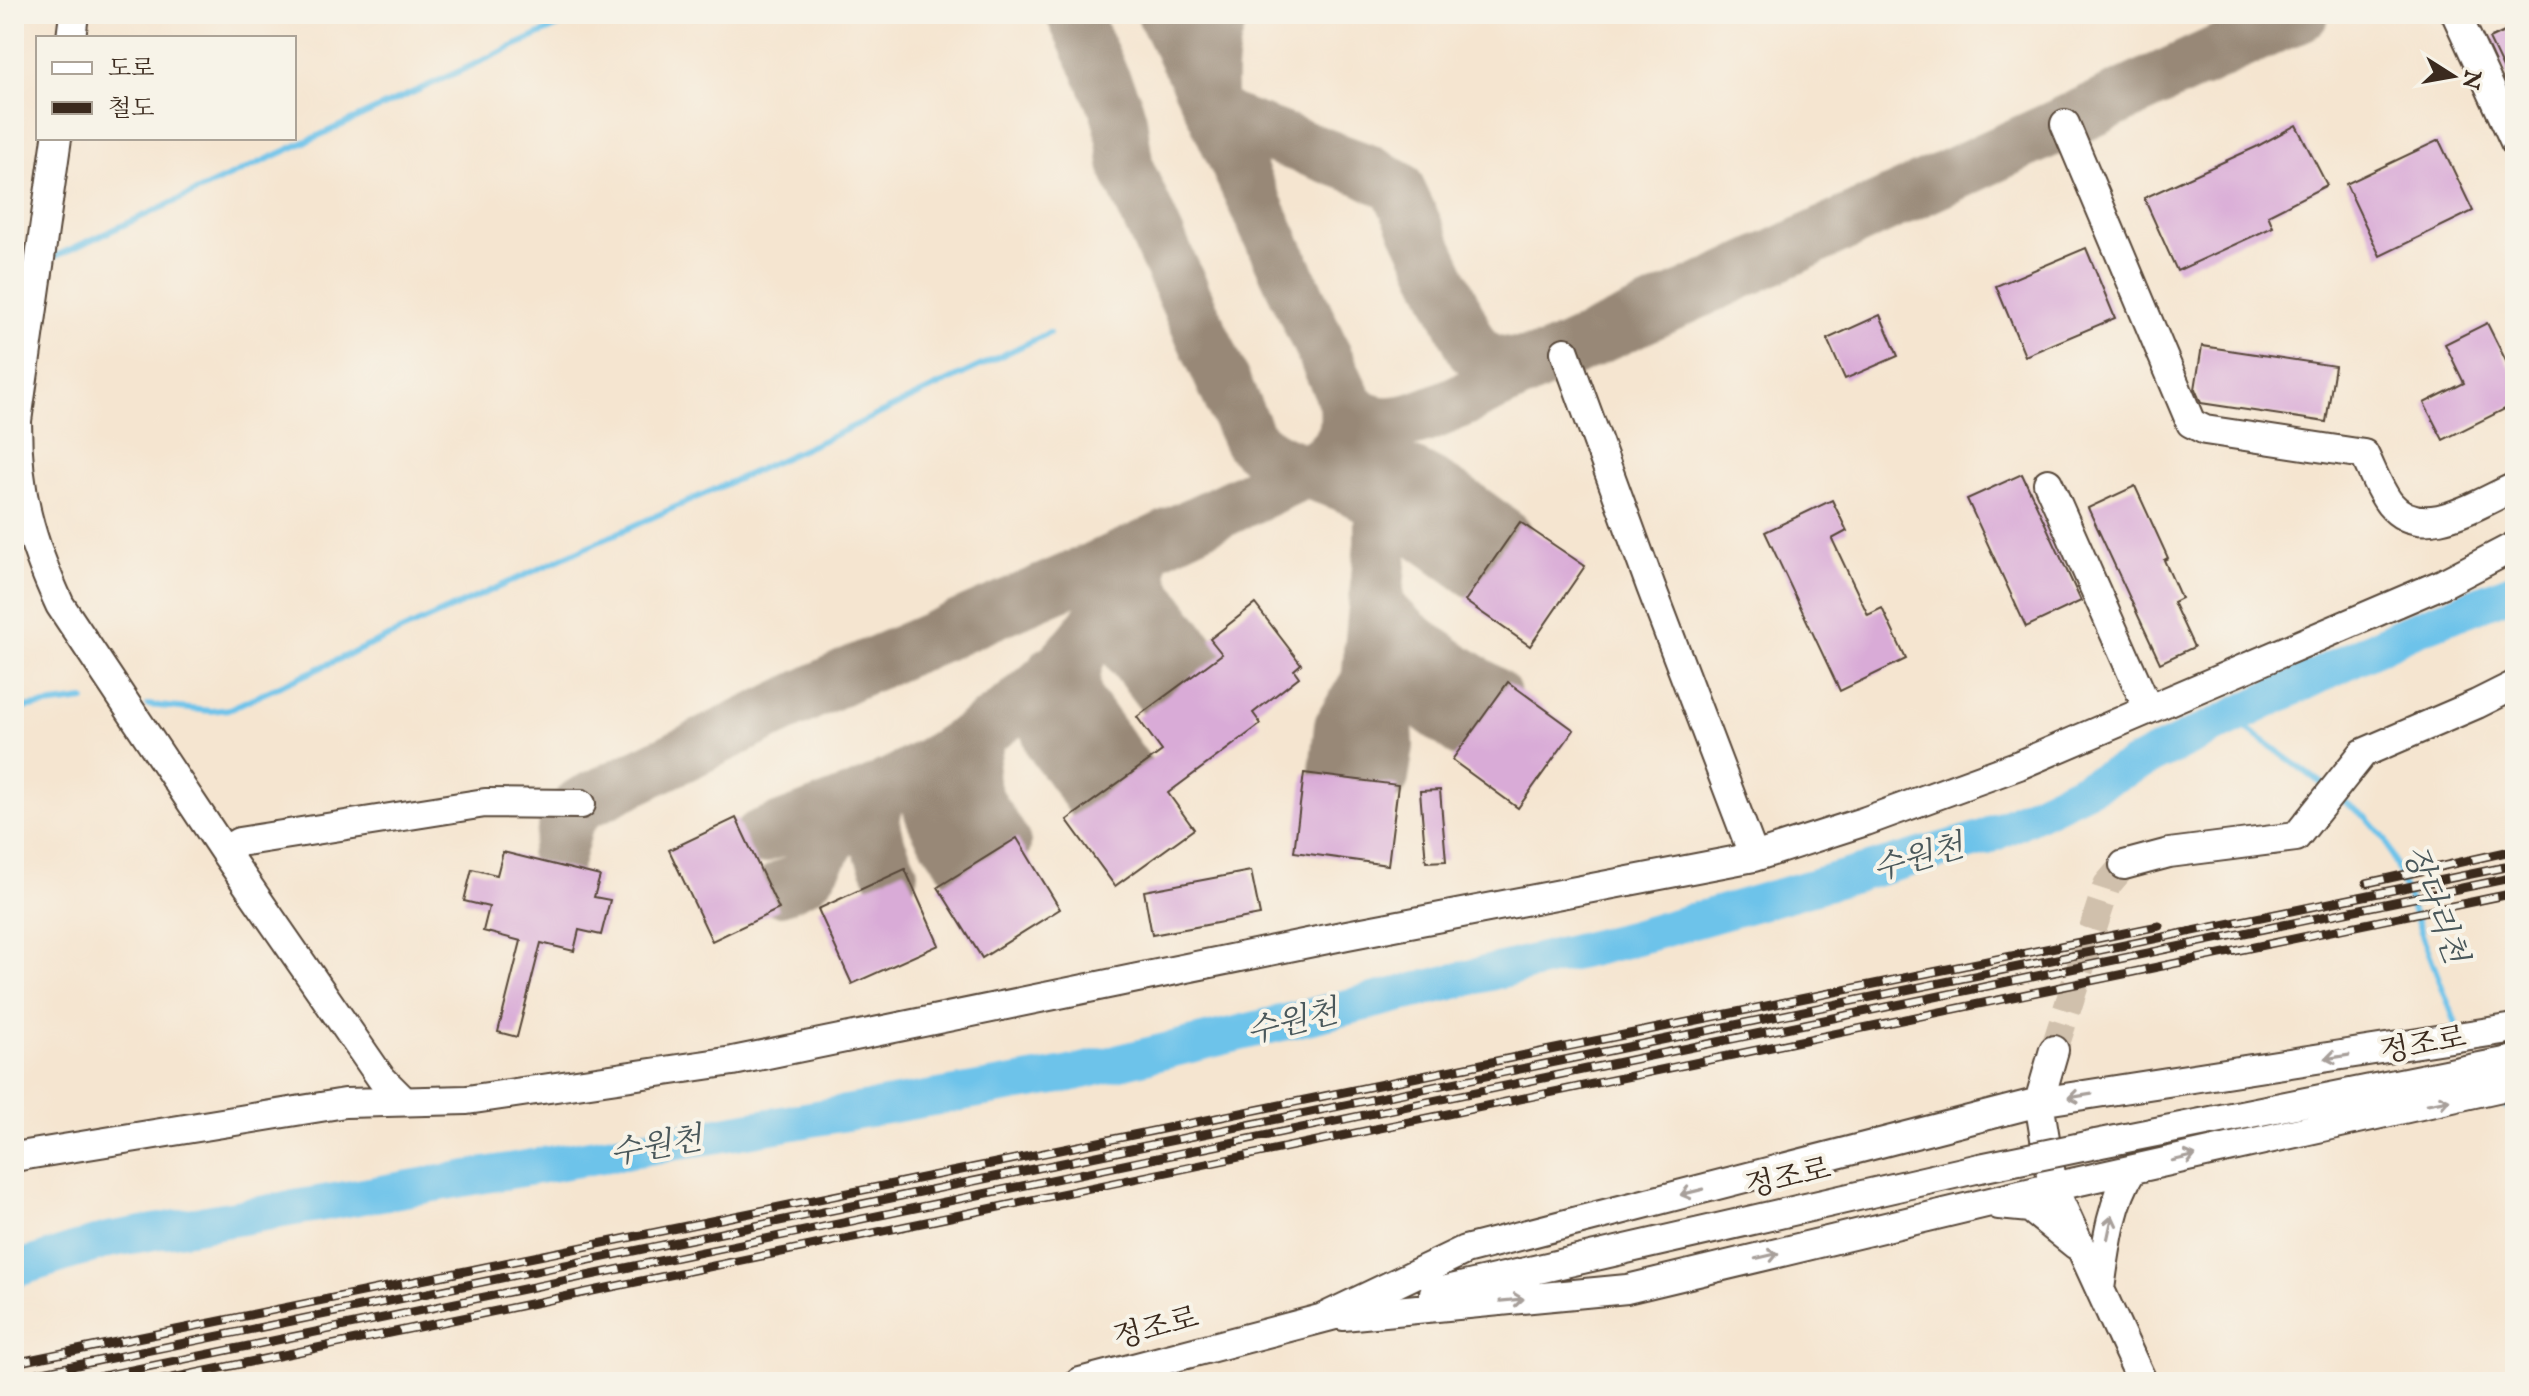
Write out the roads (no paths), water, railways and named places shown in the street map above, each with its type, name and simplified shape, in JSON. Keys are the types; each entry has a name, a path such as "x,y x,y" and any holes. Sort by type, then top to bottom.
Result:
{"street":[{"path":"71,36 74,14"},
{"path":"2456,14 2515,142"},
{"path":"2065,124 2191,423 2205,430 2364,454 2389,502 2412,519 2439,520 2515,487"},
{"path":"57,140 17,421 17,464 25,515 40,562 60,605 224,851 381,1078 404,1101"},
{"path":"1565,352 1754,857"},
{"path":"2048,483 2148,709"},
{"path":"14,1157 345,1103 467,1100 733,1061 1347,935 1754,857 1866,821 2005,770 2444,583 2515,546"},
{"path":"2124,865 2169,853 2296,837 2363,753 2515,685"},
{"path":"224,851 239,842 485,803 581,804"},
{"path":"1323,1318 1465,1250 2039,1102 2515,1028"},
{"path":"2054,1050 2039,1102 2053,1187 2142,1381"},
{"name":"정조로","path":"1080,1382 1323,1318 1980,1168 2515,1060"},
{"path":"1323,1318 1627,1289 2053,1187 2515,1084"},
{"path":"2100,1289 2111,1223 2123,1184 2132,1170"},
{"path":"1986,1203 2030,1208 2083,1251"}],"waterway":[{"path":"56,256 584,14"},
{"path":"148,705 211,711 229,709 839,433 1049,333"},
{"name":"수원천","path":"14,1270 108,1240 1066,1075 1630,939 1984,838 2408,632 2515,590"},
{"path":"14,709 84,700"},
{"name":"장다리천","path":"2231,717 2325,786"},
{"name":"장다리천","path":"2337,796 2366,817 2386,840 2458,1029"},
{"name":"장다리천","path":"2496,1098 2515,1113"}],"tunnel":[{"path":"2054,1050 2107,885 2124,865"}],"railway":[{"path":"2367,883 2515,850"},
{"path":"14,1378 2515,865"},
{"path":"74,1382 2515,877"},
{"path":"153,1382 2515,893"},
{"path":"14,1363 2159,926"}]}
